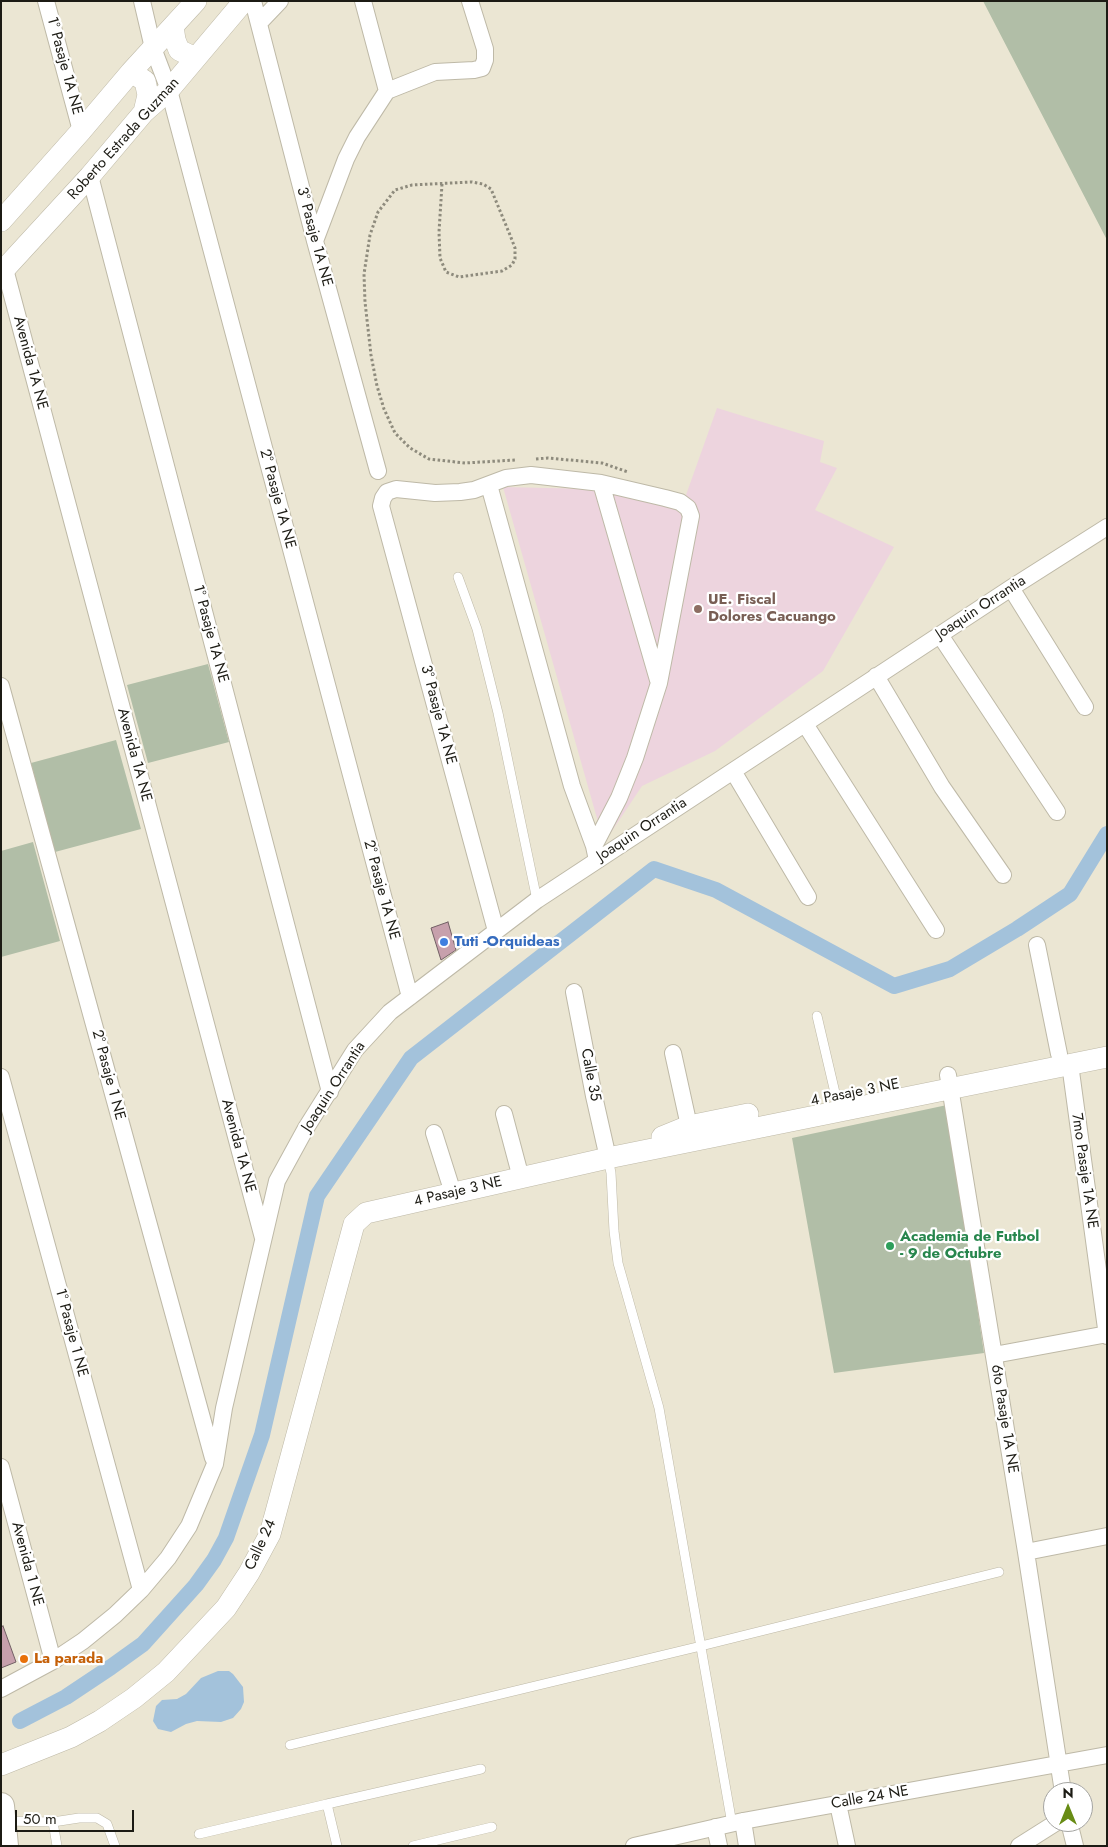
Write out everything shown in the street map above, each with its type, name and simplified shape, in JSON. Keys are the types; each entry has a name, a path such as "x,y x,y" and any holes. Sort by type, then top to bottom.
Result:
{"street":[{"name":"1° Pasaje 1A NE","path":"46,1 81,131"},
{"name":"2° Pasaje 1A NE","path":"142,1 154,48 169,90 410,997"},
{"path":"1,221 131,72 196,1"},
{"name":"Roberto Estrada Guzman","path":"3,271 90,176 144,112 169,90 244,1"},
{"name":"3° Pasaje 1A NE","path":"253,1 315,240 378,471"},
{"path":"259,23 280,1"},
{"path":"363,1 387,91"},
{"path":"315,240 346,158 357,136 387,91 435,72 482,68 485,60 485,49 470,1"},
{"path":"173,26 179,50 195,58"},
{"path":"131,72 145,81 148,95 144,112"},
{"name":"1° Pasaje 1A NE","path":"90,176 330,1092"},
{"name":"Avenida 1A NE","path":"3,271 263,1240"},
{"path":"531,475 601,483 680,502 688,508 691,516 659,683 635,758 595,853 572,786 489,485 506,478 531,475"},
{"path":"601,483 659,683"},
{"name":"3° Pasaje 1A NE","path":"489,485 460,492 435,493 396,489 387,492 382,498 382,506 496,931"},
{"name":"Joaquin Orrantia","path":"1,1689 53,1661 83,1641 115,1615 141,1590 168,1558 189,1526 215,1464 224,1408 277,1180 306,1128 355,1050 390,1012 537,900 595,853 733,771 1107,527"},
{"path":"1011,588 1085,707"},
{"path":"940,635 1057,812"},
{"path":"876,676 942,787 1003,875"},
{"name":"2° Pasaje 1 NE","path":"1,686 215,1464"},
{"path":"805,724 936,930"},
{"path":"733,771 808,896"},
{"name":"7mo Pasaje 1A NE","path":"1037,945 1064,1059 1107,1335"},
{"name":"Calle 35","path":"574,992 608,1158"},
{"name":"4 Pasaje 3 NE","path":"366,1213 949,1081 1064,1059 1107,1045"},
{"path":"673,1053 689,1126"},
{"name":"4 Pasaje 3 NE","path":"1064,1059 1107,1057"},
{"name":"1° Pasaje 1 NE","path":"1,1077 141,1590"},
{"name":"4 Pasaje 3 NE","path":"608,1158 689,1126 836,1097 949,1081"},
{"name":"6to Pasaje 1A NE","path":"949,1081 1026,1552 1061,1782"},
{"path":"504,1114 521,1178"},
{"path":"434,1133 453,1193"},
{"name":"Calle 24","path":"1,1765 71,1737 100,1721 134,1698 166,1672 226,1608 249,1573 270,1534 354,1224 366,1213"},
{"path":"994,1355 1107,1335"},
{"name":"Avenida 1 NE","path":"1,1467 53,1661"},
{"path":"1026,1552 1107,1536"},
{"name":"Calle 24 NE","path":"634,1846 737,1822 1107,1755"},
{"path":"838,1804 847,1846"},
{"path":"737,1822 746,1846"},
{"path":"715,1827 719,1846"},
{"path":"1019,1846 1043,1831"},
{"path":"1072,1832 1076,1846"}],"lane":[{"path":"458,578 477,629 498,713 537,900"},
{"path":"817,1016 836,1097"},
{"path":"608,1158 611,1173 614,1231 618,1263 659,1408 701,1646 737,1822"},
{"path":"290,1744 701,1646 999,1572"},
{"path":"199,1834 480,1769"},
{"path":"327,1804 337,1846"},
{"path":"3,1824 97,1818 107,1824 115,1846"},
{"path":"53,1822 57,1846"},
{"path":"413,1846 492,1827"}],"path":[{"path":"442,184 439,232 440,258 446,272 459,277 502,271 512,265 515,259 515,248 491,189 484,184 472,182 412,185 395,190 378,212 370,235 364,274 371,355 384,409 395,433 410,448 429,459 465,464 520,459"},
{"path":"530,459 548,458 602,463 636,474"}],"shaded area":[{"name":"UE. Fiscal Dolores Cacuango","path":"717,408 824,441 820,462 837,468 815,510 894,547 823,671 715,751 642,786 604,843 503,487 593,489 681,509"}],"green space":[{"path":"983,1 1107,1 1107,240"},
{"path":"208,664 229,742 148,763 127,685"},
{"path":"116,740 141,829 55,852 31,763"},
{"path":"33,842 60,941 1,957 1,851"},
{"name":"Academia de Futbol - 9 de Octubre","path":"947,1105 984,1353 834,1373 792,1138"}],"water":[{"path":"218,1671 229,1671 243,1687 244,1702 233,1718 221,1722 197,1721 186,1724 171,1732 158,1729 153,1721 156,1706 162,1700 177,1699 186,1694 201,1678"}],"building":[{"name":"Tuti -Orquideas","path":"448,922 456,950 441,960 431,928"},
{"path":"3,1626 16,1662 1,1668 1,1627"}],"waterway":[{"path":"20,1721 66,1697 143,1644 196,1585 214,1560 226,1538 262,1435 317,1196 411,1058 654,869 716,890 894,986 950,969 1017,929 1070,894 1107,834"}],"place":[{"name":"UE. Fiscal Dolores Cacuango","path":"698,609"},
{"name":"Tuti -Orquideas","path":"444,942"},
{"name":"Academia de Futbol - 9 de Octubre","path":"890,1246"},
{"name":"La parada","path":"24,1659"}]}
